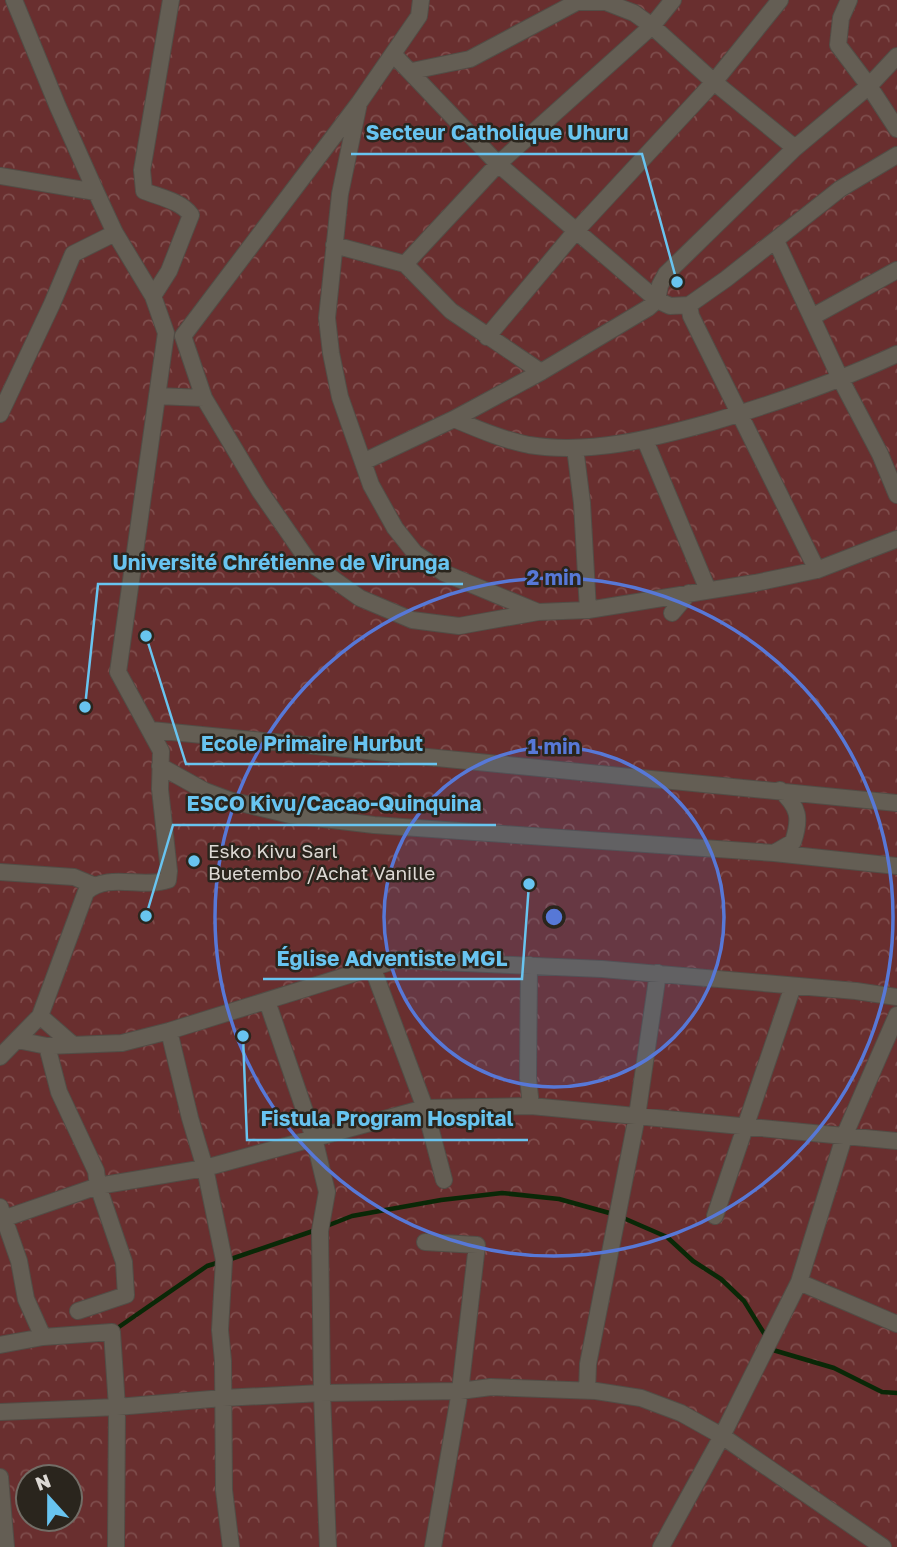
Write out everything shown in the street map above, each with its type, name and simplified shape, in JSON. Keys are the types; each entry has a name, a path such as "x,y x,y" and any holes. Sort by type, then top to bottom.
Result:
{"street":[{"path":"0,1058 40,1016 86,892 93,885 113,881 154,884 168,880 169,871 165,854 161,751 118,672 166,333 153,296 116,233 96,192 14,0"},
{"path":"153,296 169,271 191,215 177,204 144,191 142,170 171,0"},
{"path":"183,336 359,103 419,16 421,0"},
{"path":"405,264 498,164 652,26 673,0"},
{"path":"488,337 575,232 714,82 780,0"},
{"path":"849,0 841,18 838,45 897,129"},
{"path":"412,71 470,59 559,5 606,1 634,13 652,26 714,82 795,148"},
{"path":"393,54 498,164 657,300 670,306 689,304 776,241 840,189 897,155"},
{"path":"363,463 454,419 541,372 636,316 657,300 666,274 795,148 869,86 897,56"},
{"path":"359,103 340,194 327,318 340,397 363,463 371,485 395,528 415,553 444,573 538,612"},
{"path":"0,176 96,192"},
{"path":"0,414 73,254 116,233"},
{"path":"776,241 841,380 880,454 897,495"},
{"path":"334,245 405,264 451,312 541,372"},
{"path":"812,317 897,270"},
{"path":"689,304 691,316 719,376 741,414 817,570"},
{"path":"166,333 183,336"},
{"path":"183,336 204,398 259,490 309,562 360,597 412,620 459,626 538,612 588,610 708,590 817,570 897,539"},
{"path":"454,419 493,435 530,445 575,448 645,440 741,414 841,380 897,354"},
{"path":"157,396 204,398"},
{"path":"645,440 708,590"},
{"path":"575,448 582,503 588,610"},
{"path":"673,613 689,593"},
{"path":"151,730 897,803"},
{"path":"160,766 205,791 229,800 290,815 373,825 774,853 897,866"},
{"path":"774,853 793,842 798,826 796,809 780,790"},
{"path":"0,872 74,877 93,885"},
{"path":"17,1040 47,1046 122,1042 169,1031 397,960 658,973 856,990 897,997"},
{"path":"529,965 528,1078 531,1106"},
{"path":"373,969 425,1108 444,1180"},
{"path":"587,1391 588,1364 637,1116 658,973"},
{"path":"715,1216 793,986"},
{"path":"267,1001 314,1138 327,1192 320,1231 322,1393 328,1547"},
{"path":"661,1547 722,1436 799,1282 845,1134 897,1015"},
{"path":"40,1016 72,1044"},
{"path":"169,1031 205,1168 224,1260 220,1330 224,1490 231,1547"},
{"path":"47,1046 59,1092 96,1171 98,1186 124,1262 126,1295 78,1311"},
{"path":"43,1337 26,1299 19,1261 2,1215 98,1186 205,1168 425,1108 531,1106 897,1141"},
{"path":"425,1242 477,1245 460,1391 433,1547"},
{"path":"799,1282 897,1324"},
{"path":"0,1345 43,1337 112,1332 117,1407 116,1547"},
{"path":"0,1412 117,1407 223,1398 460,1391 491,1387 587,1391 641,1398 681,1413 722,1436 883,1547"},
{"path":"0,1477 6,1547"}],"green space":[{"path":"0,0 897,0 897,1547 0,1547"}],"waterway":[{"path":"324,1227 352,1216 441,1200 502,1193 559,1199 613,1214"},
{"path":"621,1217 667,1237 693,1261 721,1279 744,1301 767,1338"},
{"path":"228,1260 316,1230"},
{"path":"116,1329 207,1266 220,1262"},
{"path":"771,1346 773,1350 834,1368 882,1392 897,1393"}],"place":[{"name":"Secteur Catholique Uhuru","path":"677,282"},
{"name":"Ecole Primaire Hurbut","path":"146,636"},
{"name":"Université Chrétienne de Virunga","path":"85,707"},
{"name":"Esko Kivu Sarl Buetembo /Achat Vanille","path":"194,861"},
{"name":"Église Adventiste MGL","path":"529,884"},
{"name":"ESCO Kivu/Cacao-Quinquina","path":"146,916"},
{"name":"Fistula Program Hospital","path":"243,1036"}]}
